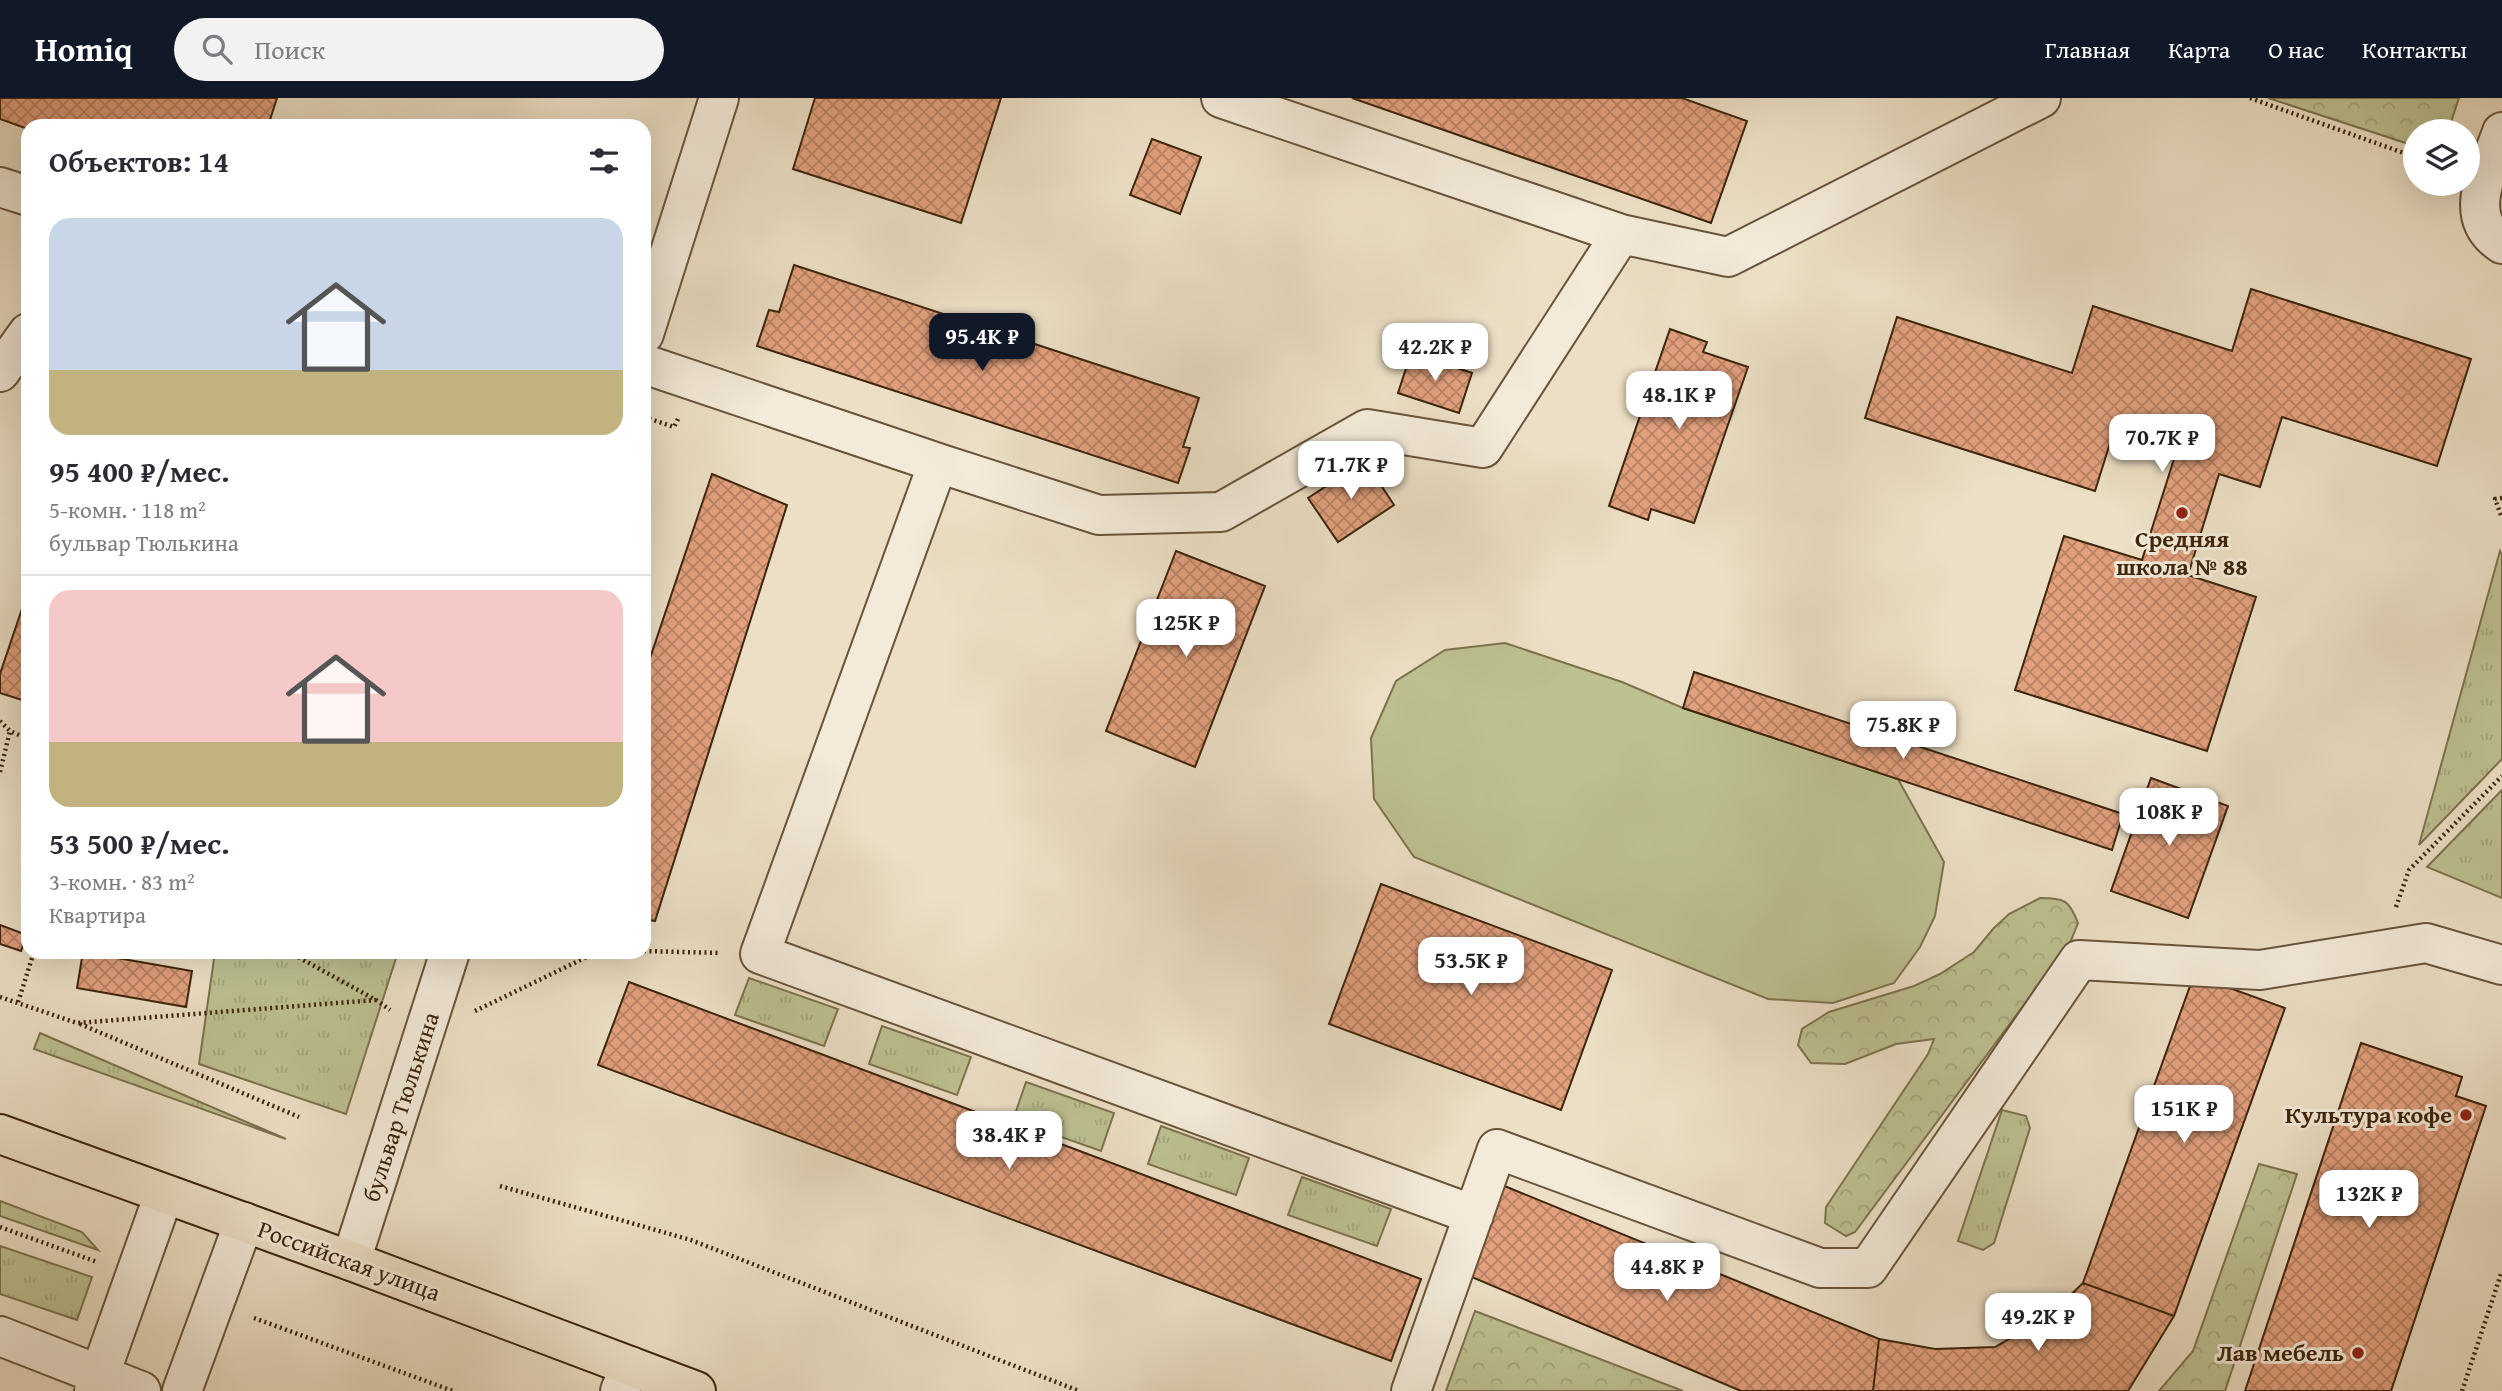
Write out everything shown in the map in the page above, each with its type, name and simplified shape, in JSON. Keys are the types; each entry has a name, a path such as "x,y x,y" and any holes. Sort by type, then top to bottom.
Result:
{"main road":[{"name":"Российская улица","path":"0,1134 351,1261 625,1379 696,1391"}],"street":[{"path":"651,312 719,98"},
{"path":"1221,98 1621,234 1728,257 2041,98"},
{"path":"2502,132 2480,197 2479,215 2492,237 2502,244"},
{"path":"0,187 21,194"},
{"path":"651,366 1099,515 1221,512 1367,429 1483,448 1621,234"},
{"path":"0,372 21,343"},
{"path":"938,463 760,954 1474,1215"},
{"path":"1411,1391 1497,1149 1821,1268 1868,1268 2079,960 2260,970 2426,943 2502,965"},
{"name":"бульвар Тюлькина","path":"351,1261 448,959"},
{"path":"97,1383 164,1194"},
{"path":"182,1391 244,1222"},
{"path":"0,1336 97,1383 141,1391"}],"path":[{"path":"2250,98 2403,153"},
{"path":"2502,498 2495,499 2502,518"},
{"path":"0,721 10,731 21,736"},
{"path":"0,772 10,731"},
{"path":"2381,950 2409,870 2502,776"},
{"path":"651,951 760,954"},
{"path":"18,1002 32,959"},
{"path":"302,959 376,1000 424,1036 583,959"},
{"path":"0,997 77,1023 299,1117"},
{"path":"77,1023 376,1000"},
{"path":"500,1186 691,1240 1079,1391"},
{"path":"2462,1391 2502,1271"}],"green space":[{"path":"2268,98 2459,98 2452,119 2403,119 2403,142"},
{"path":"2500,551 2502,759 2419,845"},
{"path":"1505,643 1622,682 1683,708 1898,779 1944,862 1935,916 1920,947 1894,983 1833,1003 1768,999 1414,857 1374,799 1371,738 1396,681 1445,650"},
{"path":"2502,790 2502,898 2427,867"},
{"path":"2040,898 2061,900 2072,909 2078,923 2070,943 1855,1232 1846,1236 1825,1223 1826,1207 1928,1054 1934,1039 1896,1044 1845,1064 1811,1063 1798,1045 1802,1029 1829,1012 1914,986 1940,974 1974,952 2009,914"},
{"path":"214,959 396,959 346,1114 199,1064"},
{"path":"749,978 838,1009 824,1046 735,1015"},
{"path":"882,1026 971,1057 957,1095 869,1064"},
{"path":"40,1033 286,1139 34,1049"},
{"path":"1026,1082 1114,1113 1101,1151 1013,1120"},
{"path":"2002,1110 2026,1116 2030,1128 1994,1243 1983,1250 1958,1241"},
{"path":"1161,1126 1249,1158 1236,1195 1148,1164"},
{"path":"2259,1164 2297,1174 2225,1391 2159,1391 2193,1351"},
{"path":"1302,1177 1391,1209 1377,1246 1288,1215"},
{"path":"0,1201 82,1232 98,1250 0,1216"},
{"path":"0,1246 92,1277 77,1320 0,1294"},
{"path":"1475,1311 1683,1391 1446,1391"}],"building":[{"path":"0,98 277,98 270,119 21,119 21,126 0,119"},
{"path":"815,98 1001,98 961,223 793,169"},
{"path":"1352,98 1682,98 1747,121 1711,223"},
{"path":"1152,139 1201,157 1180,214 1130,195"},
{"path":"794,265 1199,398 1183,447 1190,448 1178,483 757,346 769,310 779,312"},
{"name":"Средняя школа № 88","path":"2251,289 2471,359 2437,466 2282,417 2260,487 2219,474 2188,575 2256,597 2207,751 2015,690 2064,536 2142,560 2174,459 2111,440 2095,491 1865,418 1897,317 2072,373 2093,306 2232,351"},
{"path":"1670,329 1707,342 1703,352 1748,367 1694,523 1651,509 1648,520 1609,506"},
{"path":"1411,353 1472,373 1459,413 1398,393"},
{"path":"1365,461 1394,505 1338,542 1308,498"},
{"path":"712,474 787,505 655,921 651,920 651,655"},
{"path":"1176,551 1265,586 1195,767 1106,731"},
{"path":"21,612 21,700 0,693 0,674"},
{"path":"1694,672 2123,814 2112,850 1683,708"},
{"path":"2151,778 2228,806 2188,918 2111,891"},
{"path":"1381,884 1612,970 1561,1110 1329,1024"},
{"path":"0,925 21,933 21,951 0,944"},
{"path":"82,959 123,959 192,971 186,1007 77,988"},
{"path":"2194,975 2285,1008 2174,1316 2083,1283"},
{"path":"629,982 1421,1279 1391,1361 598,1065"},
{"path":"2361,1043 2462,1077 2456,1096 2486,1106 2391,1391 2245,1391"},
{"path":"1502,1185 1879,1339 1873,1391 1741,1391 1467,1275"},
{"path":"2083,1283 2174,1316 2128,1391 1873,1391 1879,1339 1935,1349 1995,1347 2049,1316"}],"place":[{"name":"Средняя школа № 88","path":"2182,513"},
{"name":"Культура кофе","path":"2466,1115"},
{"name":"Лав мебель","path":"2358,1353"}]}
